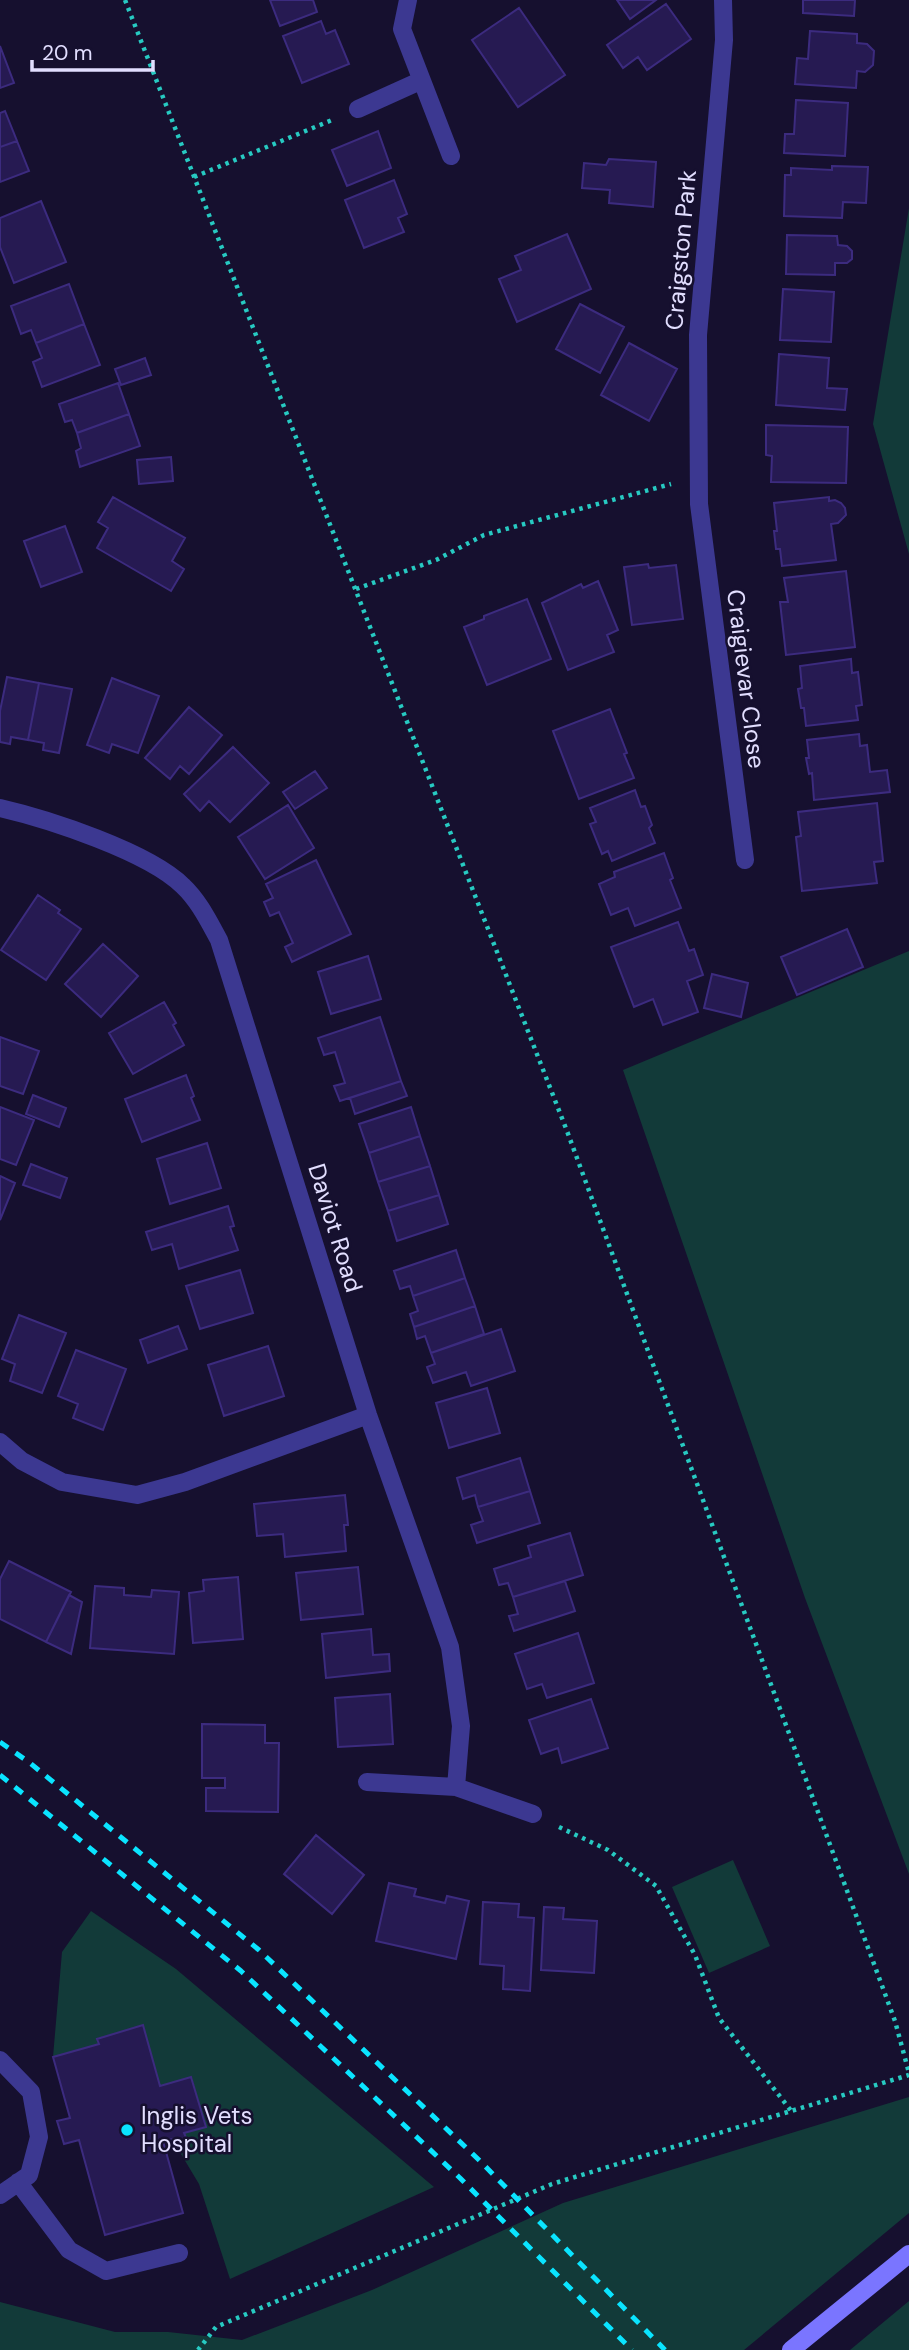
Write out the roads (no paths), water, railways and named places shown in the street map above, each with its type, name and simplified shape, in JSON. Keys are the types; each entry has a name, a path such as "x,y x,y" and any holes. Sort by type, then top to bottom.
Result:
{"main road":[{"path":"791,2350 909,2254"}],"street":[{"path":"408,0 402,29 420,82 451,156"},
{"name":"Craigston Park","path":"699,504 698,335 724,40 723,0"},
{"path":"358,109 420,82"},
{"name":"Craigievar Close","path":"699,504 745,860"},
{"name":"Daviot Road","path":"1,811 81,834 160,867 183,886 202,910 219,940 369,1415 450,1647 461,1726 456,1787"},
{"path":"0,1442 22,1461 62,1482 137,1494 185,1482 369,1415"},
{"path":"367,1782 456,1787 533,1814"},
{"path":"0,2060 31,2092 39,2137 29,2175 0,2194"},
{"path":"18,2182 69,2250 106,2271 179,2253"}],"railway":[{"path":"0,1742 30,1763 259,1950 479,2160 665,2350"},
{"path":"0,1775 241,1971 460,2178 632,2350"}],"place":[{"name":"Inglis Vets Hospital","path":"127,2130"}]}
